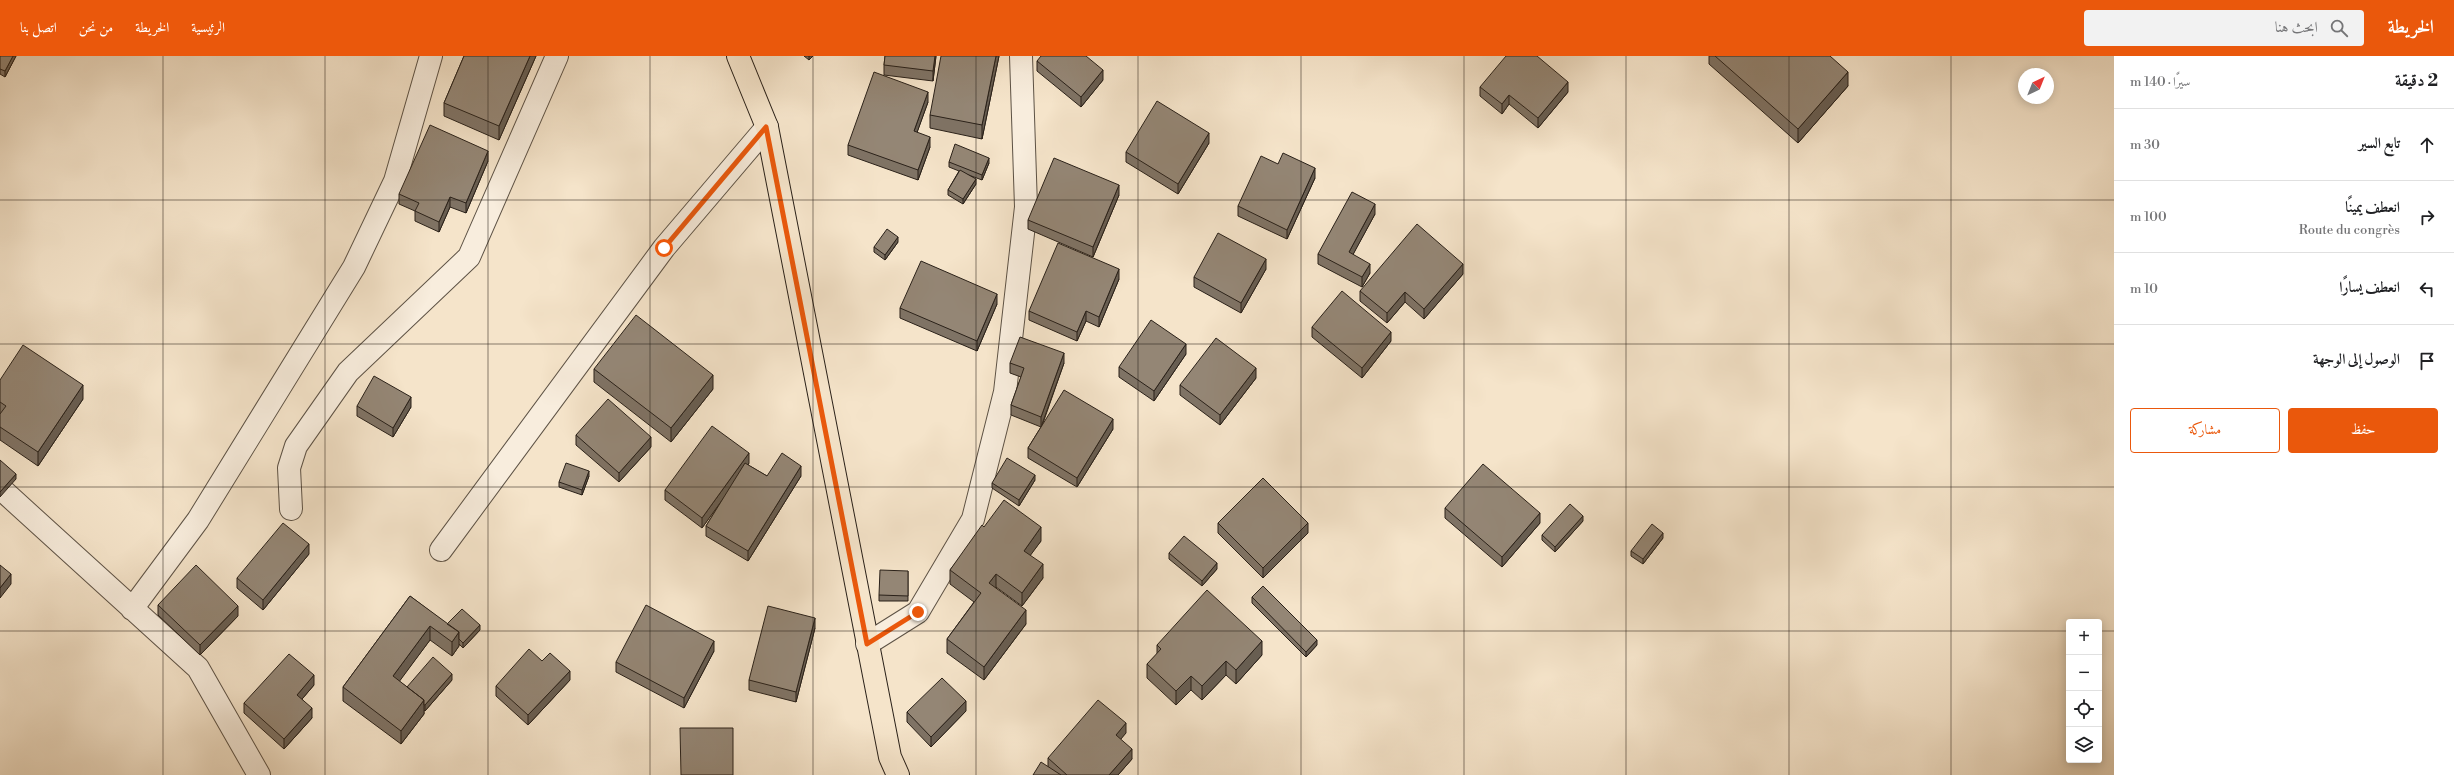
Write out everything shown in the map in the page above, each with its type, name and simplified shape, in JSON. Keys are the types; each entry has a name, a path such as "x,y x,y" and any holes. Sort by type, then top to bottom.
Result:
{"main road":[{"path":"738,56 766,127 890,757 898,775"}],"street":[{"path":"132,609 198,520 354,268 395,181 431,56"},
{"path":"291,509 289,468 296,446 348,372 470,257 557,56"},
{"path":"867,644 918,612 973,519 1005,392 1026,206 1021,56"},
{"path":"441,550 664,248 766,127"},
{"path":"0,488 198,668 259,775"}],"building":[{"path":"0,56 13,56 5,71 0,69"},
{"path":"464,56 530,56 499,126 444,103"},
{"path":"885,56 935,56 933,71 884,65"},
{"path":"941,56 996,56 982,125 930,115"},
{"path":"1041,56 1086,56 1103,70 1081,97 1037,61"},
{"path":"1506,56 1537,56 1568,82 1538,118 1509,95 1502,104 1480,87"},
{"path":"1715,56 1830,56 1848,72 1798,129"},
{"path":"874,72 928,92 914,131 930,137 918,170 848,145"},
{"path":"1157,101 1209,133 1178,184 1126,152"},
{"path":"430,125 488,151 466,203 450,197 439,222 415,211 419,203 399,194"},
{"path":"955,144 989,158 982,175 949,162"},
{"path":"1283,153 1315,168 1287,230 1238,206 1261,156 1278,164"},
{"path":"1054,158 1119,185 1093,247 1028,220"},
{"path":"960,170 976,179 963,199 948,190"},
{"path":"1352,192 1375,204 1349,252 1370,264 1362,277 1318,254"},
{"path":"1417,224 1463,264 1424,309 1405,292 1387,313 1360,291"},
{"path":"887,229 898,237 885,255 874,247"},
{"path":"1218,233 1266,259 1241,303 1194,277"},
{"path":"1058,243 1119,269 1099,317 1086,311 1077,332 1029,311"},
{"path":"921,261 997,294 977,341 900,308"},
{"path":"1342,291 1391,332 1362,368 1312,327"},
{"path":"636,315 713,375 671,428 594,369"},
{"path":"1151,320 1186,344 1154,391 1119,367"},
{"path":"1020,337 1064,353 1041,417 1011,405 1024,368 1010,363"},
{"path":"1216,338 1256,368 1220,415 1180,385"},
{"path":"23,345 83,385 38,452 0,427 0,414 6,406 0,402 0,380"},
{"path":"374,376 411,397 393,428 357,406"},
{"path":"1064,390 1113,419 1077,478 1028,448"},
{"path":"608,399 651,437 619,473 576,435"},
{"path":"712,426 749,453 702,518 665,490"},
{"path":"782,453 801,466 748,551 706,526 745,463 767,476"},
{"path":"1007,458 1035,475 1019,500 992,483"},
{"path":"0,460 16,474 0,492"},
{"path":"566,463 589,471 582,490 559,482"},
{"path":"1483,464 1540,513 1502,557 1445,508"},
{"path":"1263,478 1308,523 1263,568 1218,523"},
{"path":"1004,500 1041,527 1024,551 1043,564 1022,593 996,574 989,583 1026,610 984,667 947,639 981,593 950,570 982,525 984,527"},
{"path":"1570,504 1583,516 1555,547 1542,535"},
{"path":"283,523 309,544 263,600 237,578"},
{"path":"1652,524 1663,533 1643,559 1631,551"},
{"path":"1184,536 1217,563 1202,581 1169,553"},
{"path":"0,565 11,574 0,588"},
{"path":"196,565 238,606 200,645 158,605"},
{"path":"880,570 908,571 908,596 879,595"},
{"path":"1263,586 1317,640 1306,652 1252,597"},
{"path":"1207,590 1262,641 1236,670 1226,661 1202,686 1191,676 1176,691 1147,664 1161,649 1157,645"},
{"path":"410,596 459,632 452,642 430,626 393,676 424,700 401,731 343,687"},
{"path":"646,605 714,641 684,698 616,662"},
{"path":"768,606 815,618 796,692 749,680"},
{"path":"462,609 480,625 463,643 459,639 459,632 447,624"},
{"path":"529,649 542,661 550,653 570,671 528,715 496,686"},
{"path":"289,654 314,675 297,695 312,708 284,739 244,703"},
{"path":"433,657 452,674 424,705 424,700 407,687"},
{"path":"942,678 966,701 931,737 907,712"},
{"path":"1098,700 1126,723 1116,735 1132,749 1109,775 1067,775 1048,758"},
{"path":"680,728 733,728 733,775 681,775"},
{"path":"1041,762 1061,775 1033,775"}],"route":[{"path":"664,248 766,127 867,644 918,612"}]}
